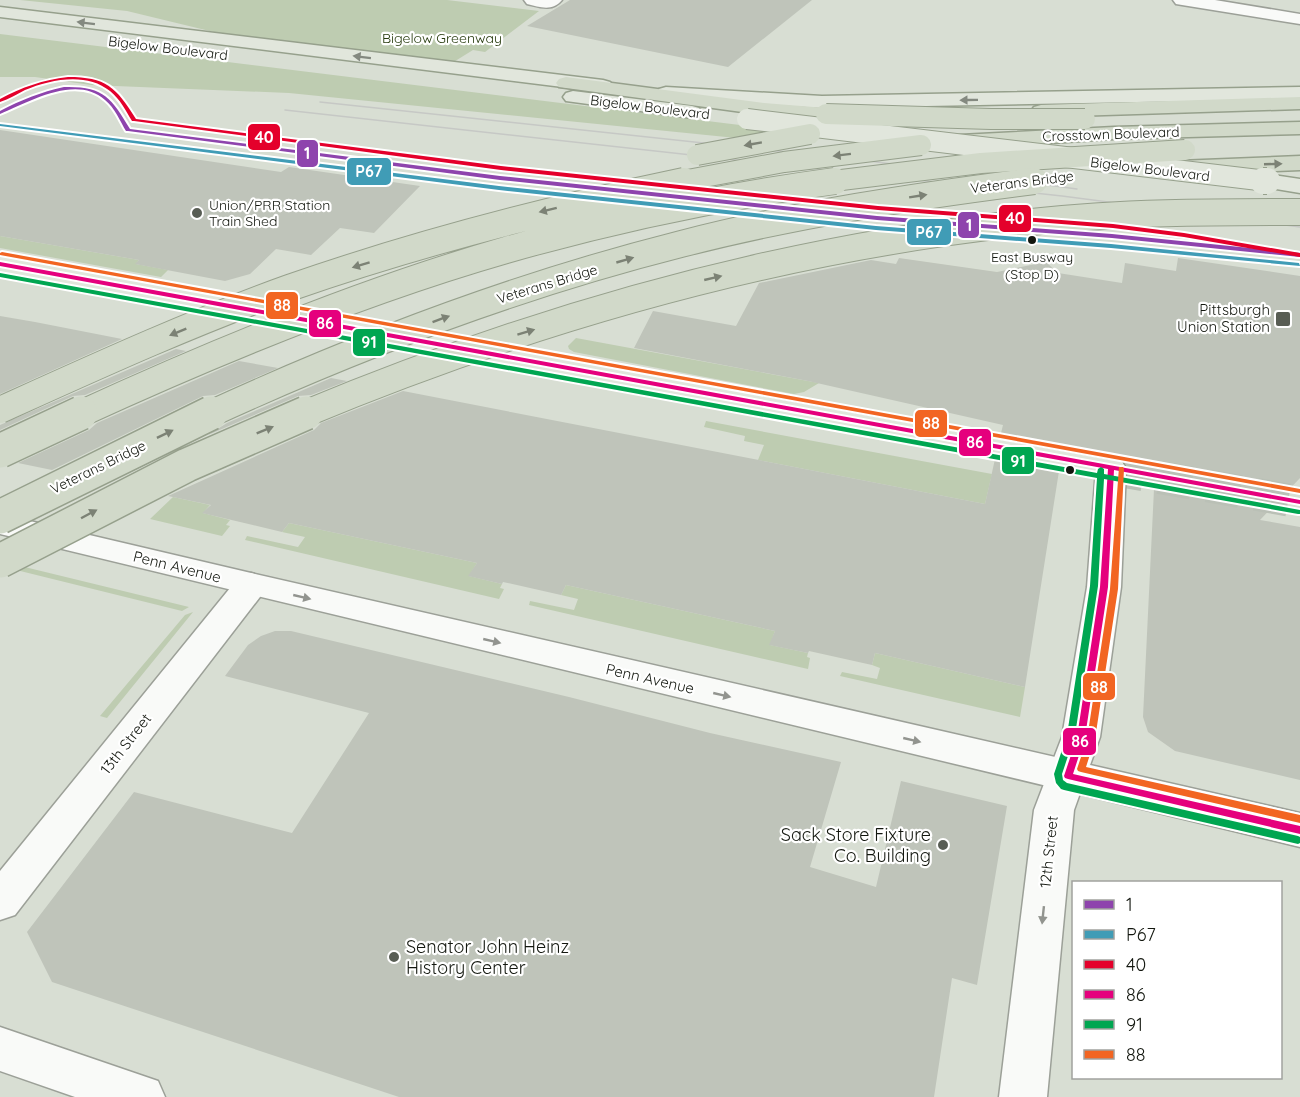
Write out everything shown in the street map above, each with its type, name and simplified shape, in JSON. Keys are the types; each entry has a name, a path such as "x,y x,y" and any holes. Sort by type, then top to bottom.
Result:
{"highway":[{"path":"566,83 753,108 939,119 1300,114"},
{"path":"472,208 549,187 670,160 810,134 908,121 1023,112 1300,103"},
{"name":"Crosstown Boulevard","path":"0,410 116,358 237,308 330,274 603,196 730,171 921,145 1114,133 1300,128"},
{"path":"0,451 109,400 327,310 444,270 569,234 656,213 778,190 980,163 1300,144"},
{"name":"Veterans Bridge","path":"0,517 97,466 298,373 492,300 679,245 834,211 969,188 1131,170 1300,163"},
{"path":"0,561 124,495 252,435 464,352 685,285 795,260 935,234 1067,218 1178,211 1300,212"},
{"path":"0,393 107,339 217,292 330,251 439,217"}],"main road":[{"name":"Bigelow Boulevard","path":"0,12 566,83 737,98 822,102 1300,93"},
{"name":"Bigelow Boulevard","path":"0,26 1137,167 1300,184"},
{"path":"0,264 1111,469"}],"street":[{"path":"1182,0 1300,20"},
{"path":"1255,0 1300,7"},
{"name":"12th Street","path":"1023,1097 1054,810 1081,737 1104,587 1111,469"},
{"name":"Penn Avenue","path":"0,524 1121,790 1300,830"},
{"name":"13th Street","path":"0,902 251,585"},
{"path":"0,1049 141,1097"}],"green space":[{"name":"Bigelow Greenway","path":"20,0 447,0 539,11 485,52 473,50 452,63 222,34 127,11"},
{"path":"0,34 756,127 772,132 736,138 289,93 91,85 35,77 0,77"},
{"path":"0,236 139,260 136,264 168,270 161,277 0,248"},
{"path":"576,338 819,383 804,392 794,394 574,352 568,346"},
{"path":"706,421 992,474 985,504 758,460 764,445 744,441 745,436 704,427"},
{"path":"173,497 210,505 203,513 230,520 226,525 230,526 222,536 150,519"},
{"path":"289,523 477,563 469,576 502,584 500,588 504,589 499,599 245,540 247,536 298,547 305,537 282,532"},
{"path":"0,561 189,607 182,611 0,566"},
{"path":"566,585 775,631 770,645 808,653 807,657 810,658 808,669 529,605 530,601 574,610 578,599 561,595"},
{"path":"193,612 107,718 100,716 185,615"},
{"path":"875,653 1025,687 1020,717 840,676 842,672 877,679 880,668 872,665"}],"building":[{"path":"570,0 812,0 728,67 527,26"},
{"name":"Union/PRR Station Train Shed","path":"0,130 281,172 289,167 420,186 374,233 340,228 311,255 276,249 250,274 225,281 135,264 139,260 0,236"},
{"name":"Pittsburgh Union Station","path":"899,258 997,272 1046,262 1058,273 1122,283 1125,263 1176,271 1178,258 1300,276 1300,478 1260,520 1300,527 1300,780 1175,751 1148,732 1143,717 1154,489 1128,477 1128,468 1122,460 1000,437 1003,425 808,381 634,348 653,311 736,326 759,283 871,260 896,264"},
{"path":"0,316 35,322 122,339 0,394"},
{"path":"176,349 186,351 85,395 73,396 0,430 0,425"},
{"path":"239,361 278,368 215,395 203,396 52,470 18,463 89,430 97,423"},
{"path":"331,378 347,381 311,395 298,396 208,435 227,423"},
{"path":"403,391 985,504 995,459 1059,471 1025,687 875,653 872,665 769,645 775,631 566,585 561,595 503,582 502,584 468,576 477,563 289,523 282,532 202,513 211,505 168,496 314,430 321,423"},
{"path":"275,631 291,631 710,733 841,762 810,867 876,887 901,781 1007,806 977,985 952,978 934,1097 399,1097 52,982 27,932 134,792 292,833 369,713 225,676 248,645 261,636"}],"tunnel":[{"path":"1111,469 1300,502"}],"tram line":[{"path":"320,102 862,160 1077,189"},
{"path":"285,110 1062,196 1300,227"}],"transit line":[{"name":"40","path":"0,101 39,83 82,78 95,81 112,90 134,120 501,168 878,208 1113,226 1184,235 1300,255"},
{"name":"1","path":"0,113 50,91 78,88 91,91 107,99 128,130 500,178 877,218 1112,236 1300,255"},
{"name":"P67","path":"0,125 499,188 876,228 1111,246 1299,265"},
{"name":"88","path":"2,254 1300,491"},
{"name":"86","path":"0,264 1300,502"},
{"name":"91","path":"0,275 1298,512"},
{"name":"91","path":"1101,469 1094,586 1071,735 1058,774 1059,781 1064,786 1298,840"},
{"name":"86","path":"1111,469 1104,587 1081,737 1068,776 1300,830"},
{"name":"88","path":"1121,469 1114,589 1091,739 1081,769 1300,819"}],"place":[{"name":"Union/PRR Station Train Shed","path":"197,213"},
{"name":"East Busway (Stop D)","path":"1032,240"},
{"name":"Pittsburgh Union Station","path":"1283,319"},
{"name":"Sack Store Fixture Co. Building","path":"943,845"},
{"name":"Senator John Heinz History Center","path":"394,957"}]}
